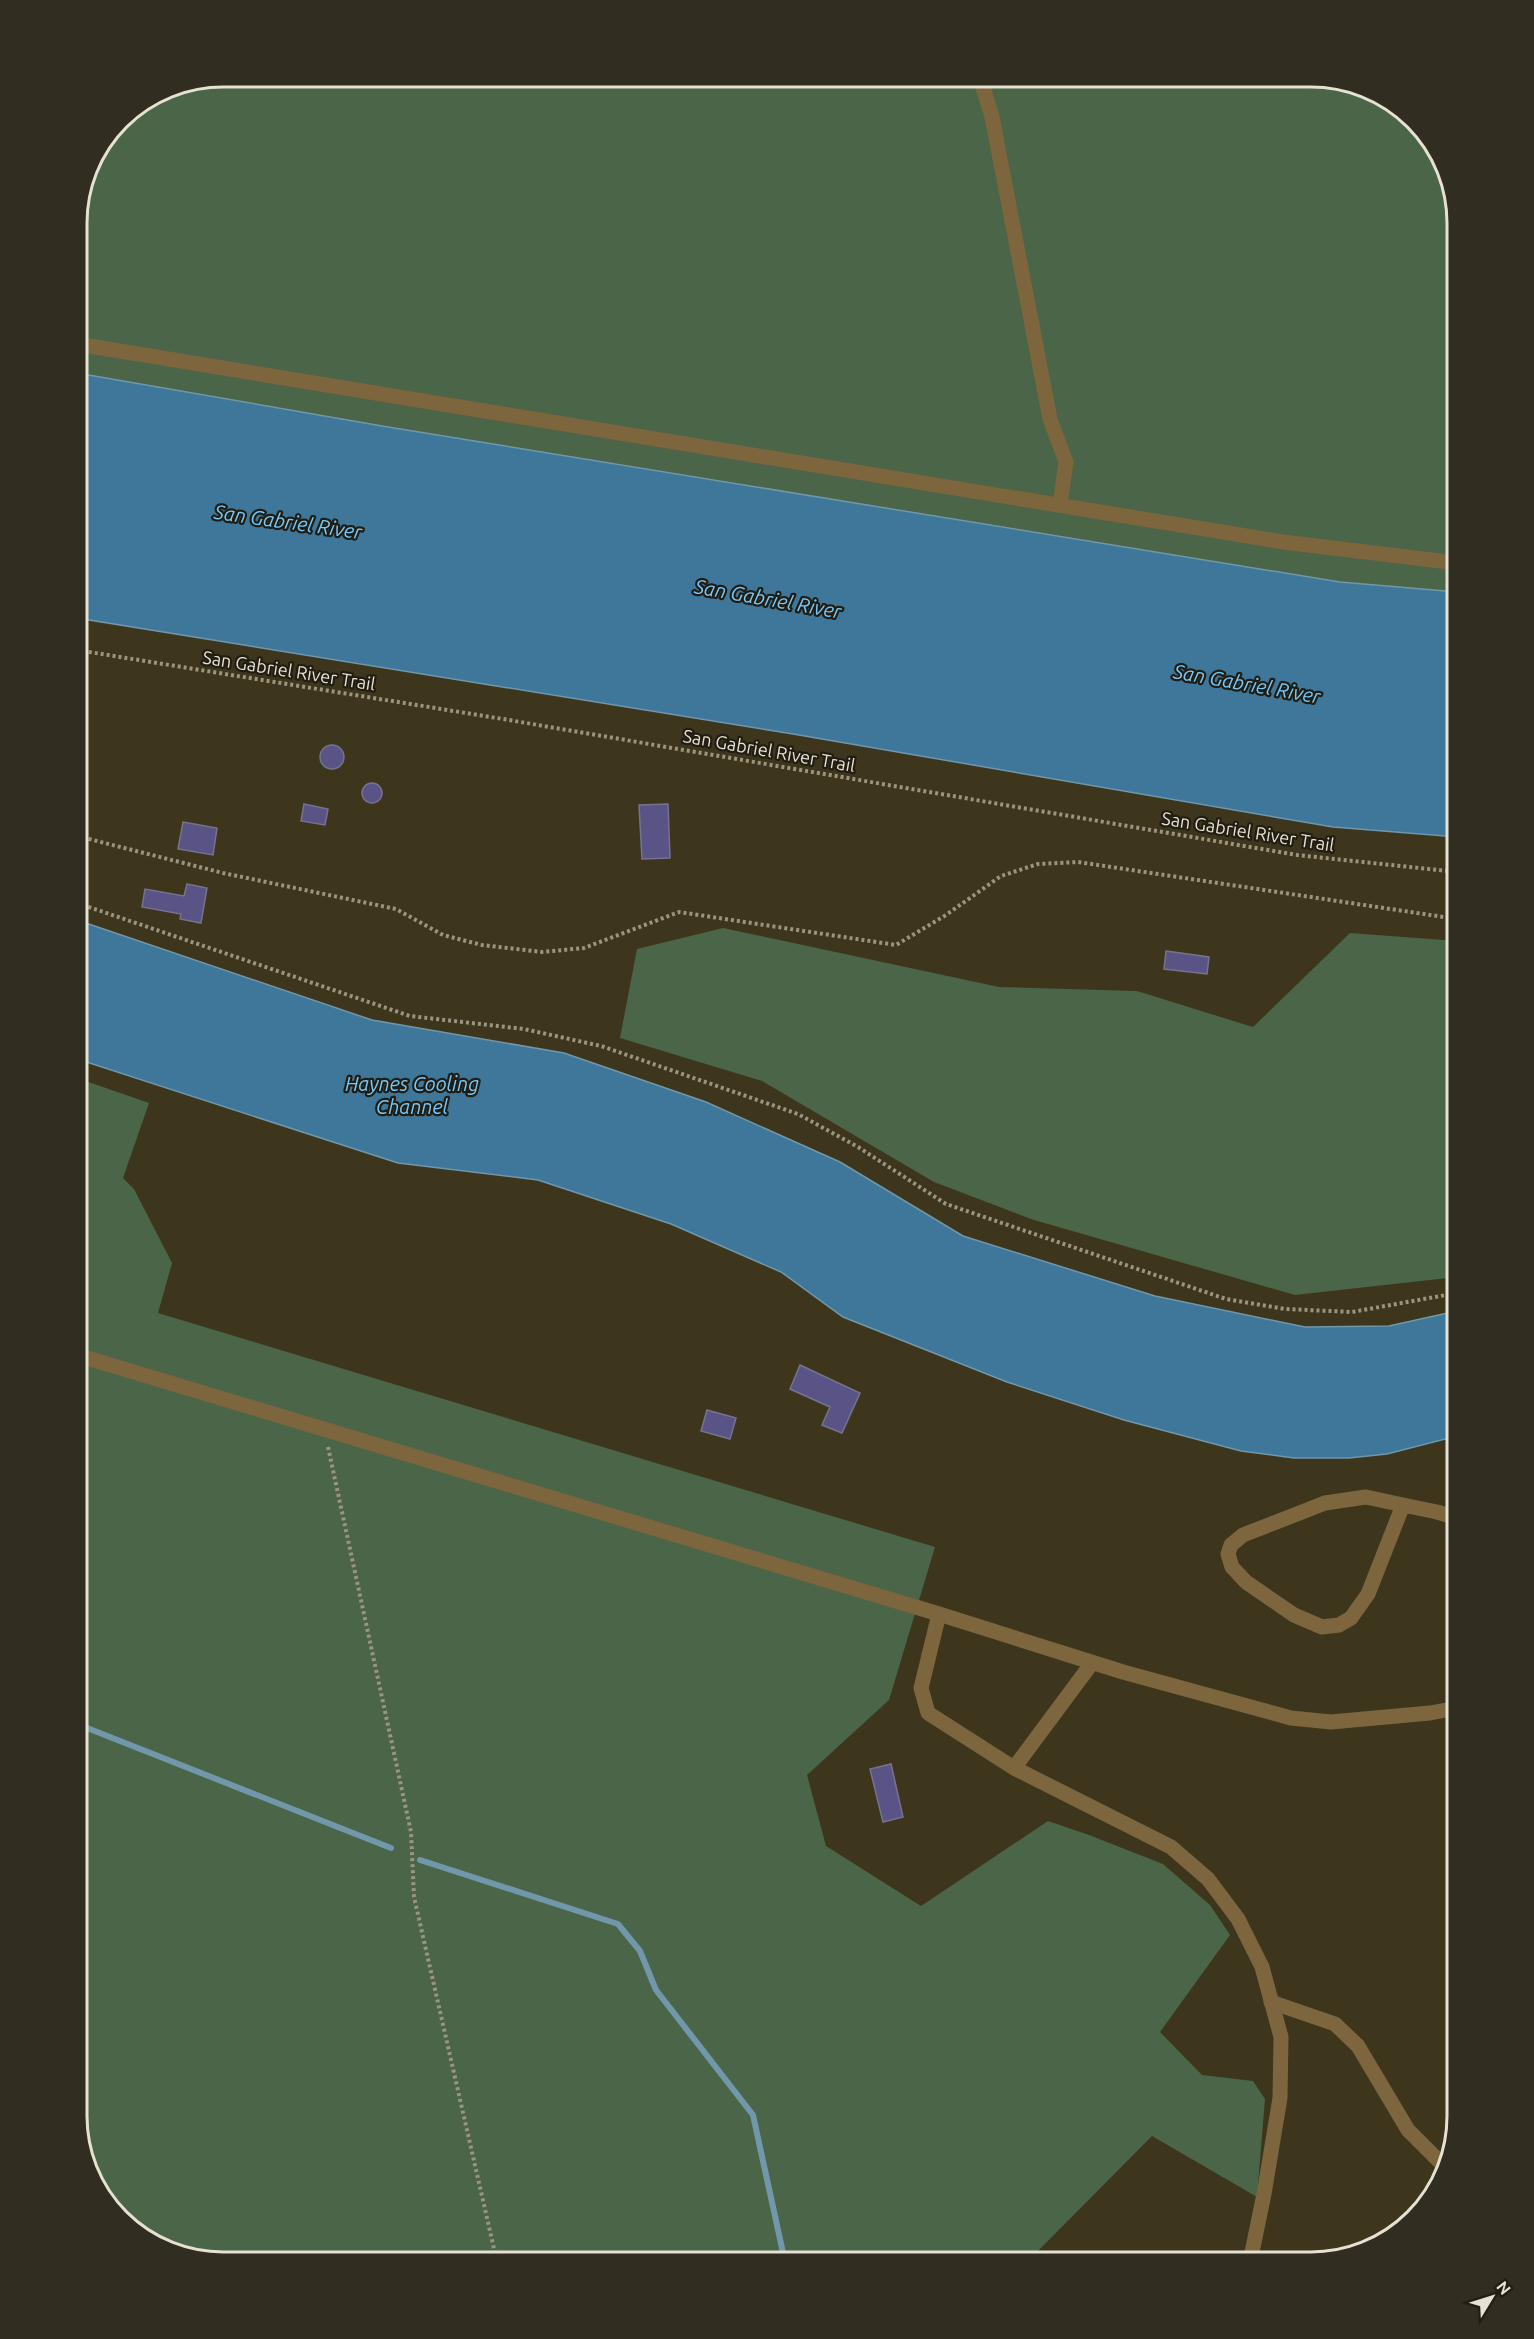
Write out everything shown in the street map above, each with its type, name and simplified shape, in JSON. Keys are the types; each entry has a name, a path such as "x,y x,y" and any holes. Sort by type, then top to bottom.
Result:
{"lane":[{"path":"983,87 992,117 1050,419 1066,462 1060,505"},
{"path":"87,346 1283,542 1447,562"},
{"path":"87,1358 939,1614 1092,1663 1291,1718 1331,1722 1447,1710"},
{"path":"1403,1504 1368,1594 1351,1618 1339,1625 1322,1627 1294,1615 1246,1582 1232,1567 1228,1554 1231,1545 1243,1535 1325,1503 1366,1497 1403,1504 1447,1515"},
{"path":"939,1614 921,1688 928,1713 1014,1768 1171,1847 1208,1879 1238,1919 1262,1966 1281,2037 1280,2098 1252,2252"},
{"path":"1014,1768 1092,1663"},
{"path":"1271,2001 1335,2024 1358,2046 1408,2130 1439,2161"}],"path":[{"name":"San Gabriel River Trail","path":"87,652 550,727 1286,853 1447,871"},
{"path":"87,839 223,873 396,909 443,934 482,945 542,952 584,948 679,912 896,945 946,915 1000,876 1038,864 1078,862 1447,917"},
{"path":"87,906 410,1016 524,1029 601,1046 798,1114 858,1148 946,1204 1226,1299 1285,1309 1352,1312 1447,1295"},
{"path":"324,1429 411,1832 414,1897 495,2252"}],"green space":[{"path":"214,87 1320,87 1355,94 1387,110 1401,121 1419,140 1429,155 1437,171 1446,205 1447,591 1340,582 382,426 87,375 88,205 97,171 110,147 140,115 179,94"},
{"path":"723,928 999,987 1137,991 1253,1027 1350,933 1447,940 1447,1278 1295,1295 1034,1220 934,1182 762,1081 620,1038 637,949"},
{"path":"87,1081 149,1103 123,1178 134,1189 172,1263 158,1313 935,1547 889,1700 807,1775 826,1846 921,1906 1048,1821 1163,1864 1210,1905 1230,1935 1160,2032 1202,2075 1253,2081 1265,2099 1257,2197 1152,2136 1037,2252 214,2252 171,2242 140,2224 127,2212 115,2199 97,2168 88,2134 87,2116"}],"water":[{"name":"San Gabriel River","path":"87,375 382,426 1340,582 1447,591 1447,836 1333,827 793,734 87,620"},
{"name":"Haynes Cooling Channel","path":"87,923 372,1020 564,1053 706,1102 840,1162 963,1236 1155,1296 1305,1327 1389,1326 1447,1313 1447,1439 1387,1454 1349,1458 1294,1458 1241,1451 1124,1420 1007,1382 843,1317 781,1272 671,1224 538,1180 398,1163 87,1062"}],"building":[{"path":"332,745 337,746 343,752 343,762 337,768 332,769 327,768 321,762 320,757 321,752 327,746"},
{"path":"372,783 379,786 382,793 379,800 372,803 365,800 362,793 365,786"},
{"path":"304,804 328,809 325,825 301,821"},
{"path":"668,804 670,858 642,859 639,805"},
{"path":"183,822 217,828 213,855 178,849"},
{"path":"187,884 207,888 201,923 180,919 181,914 142,907 145,889 184,896"},
{"path":"1166,951 1209,957 1207,974 1164,969"},
{"path":"800,1365 860,1393 842,1433 822,1425 830,1407 790,1389"},
{"path":"707,1410 736,1418 730,1439 701,1431"},
{"path":"891,1764 903,1817 883,1822 870,1769"}],"waterway":[{"path":"87,1728 391,1848"},
{"path":"420,1860 618,1924 640,1951 656,1990 753,2115 783,2252"}]}
